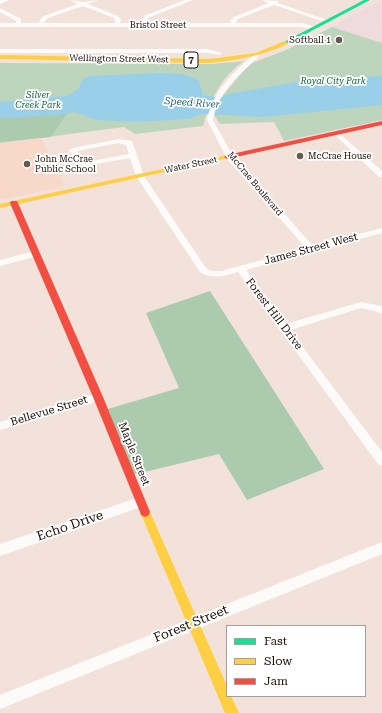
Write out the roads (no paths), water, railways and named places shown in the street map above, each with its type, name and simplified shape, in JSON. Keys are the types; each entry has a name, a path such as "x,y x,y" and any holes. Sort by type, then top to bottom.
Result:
{"street":[{"path":"0,2 7,0"},
{"path":"73,0 116,17 118,19 117,25"},
{"path":"41,25 42,20 46,17 95,0"},
{"path":"144,25 145,18 190,0"},
{"path":"265,0 327,21"},
{"path":"234,25 233,21 236,18 280,0"},
{"name":"Wellington Street West","path":"0,57 210,60 258,55 282,47 327,21 368,0"},
{"path":"0,10 19,20 18,25"},
{"name":"Bristol Street","path":"0,25 302,25 316,28"},
{"path":"0,51 208,51 219,54"},
{"name":"McCrae Boulevard","path":"258,55 241,69 218,97 211,118 230,157 311,249"},
{"name":"Water Street","path":"0,206 382,123"},
{"path":"336,134 381,172"},
{"name":"Forest Hill Drive","path":"133,155 85,164 79,161 73,150 125,141 129,143 133,155 140,176 206,272 217,275 240,269 382,461"},
{"name":"Maple Street","path":"14,203 98,397 140,502 232,713"},
{"name":"James Street West","path":"240,269 382,230"},
{"path":"0,263 35,254"},
{"path":"284,328 361,305 378,308 382,311"},
{"name":"Bellevue Street","path":"0,426 98,397"},
{"name":"Echo Drive","path":"0,550 140,502"},
{"name":"Forest Street","path":"0,702 382,548"}],"water":[{"name":"Speed River","path":"161,73 190,76 199,81 203,95 221,98 228,94 313,79 382,76 382,105 264,117 202,114 189,119 136,122 97,120 75,112 59,115 0,118 0,102 67,96 78,89 83,79 89,76"}],"place":[{"name":"Softball 1","path":"339,40"},
{"name":"McCrae House","path":"300,156"},
{"name":"John McCrae Public School","path":"27,164"}],"park label":[{"name":"Royal City Park","path":"333,81"},
{"name":"Silver Creek Park","path":"38,100"}]}
